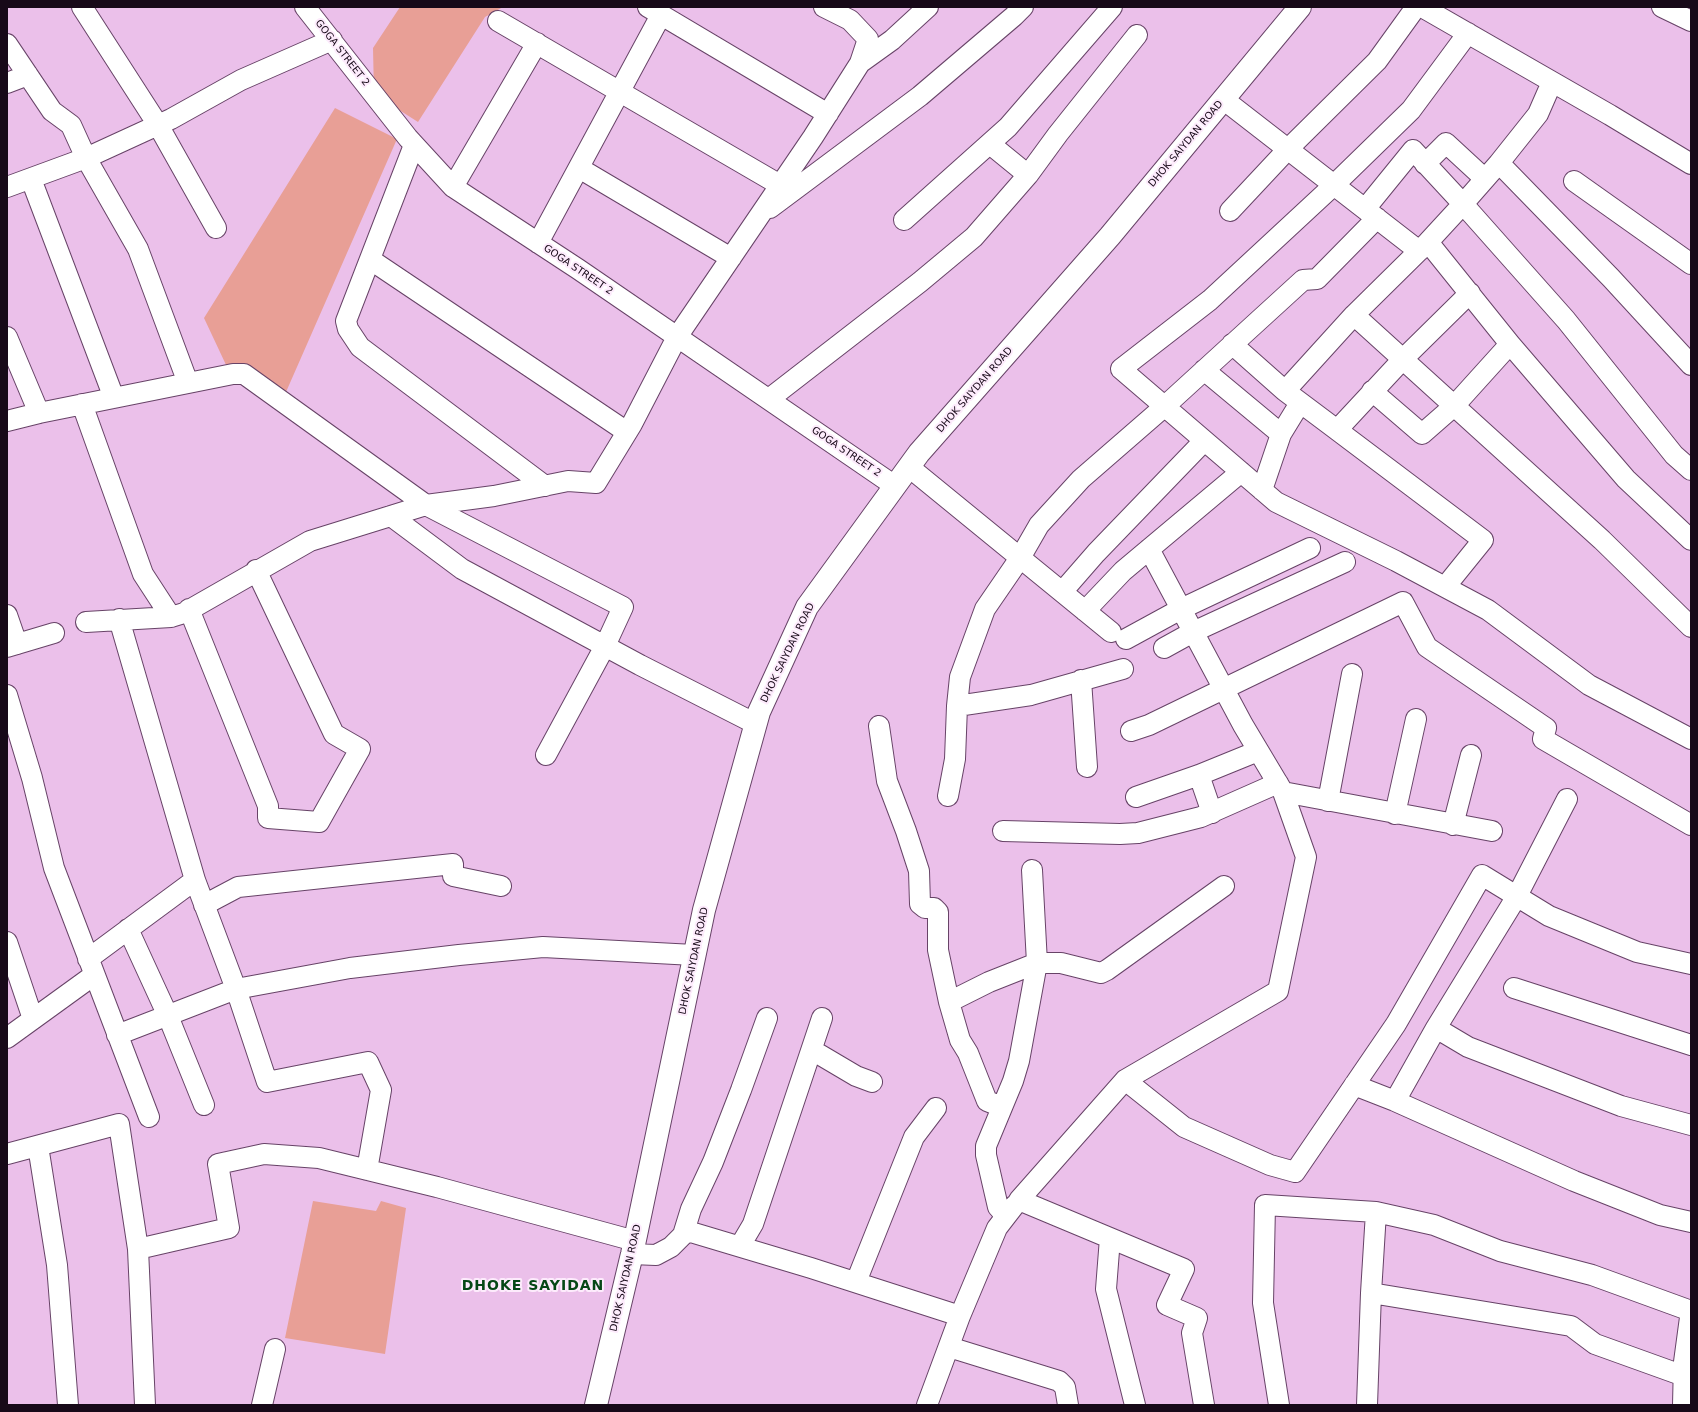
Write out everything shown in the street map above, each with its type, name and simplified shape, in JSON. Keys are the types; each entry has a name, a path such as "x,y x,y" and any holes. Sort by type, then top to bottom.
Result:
{"main road":[{"name":"DHOK SAIYDAN ROAD","path":"596,1405 634,1247 704,910 759,712 807,607 918,453 1110,236 1223,99 1294,9"}],"street":[{"path":"82,7 158,125 216,228"},
{"name":"GOGA STREET 2","path":"305,7 414,145 453,187 677,337 895,486"},
{"path":"860,63 892,40 928,7"},
{"path":"760,216 920,96 1023,7"},
{"path":"904,220 1008,127 1038,90 1112,7"},
{"path":"1230,211 1288,149 1378,61 1416,7"},
{"path":"1422,7 1691,164"},
{"path":"1662,7 1691,21"},
{"path":"86,622 180,613 310,541 426,505 494,496 568,481 596,483 627,432 677,337 760,216 860,63 868,39 850,20 836,10"},
{"path":"538,243 620,91 655,11 828,114"},
{"path":"498,21 780,185"},
{"path":"1468,33 1411,110 1334,185 1210,300 1121,369 1276,502 1396,561 1488,610 1588,685 1691,739"},
{"path":"769,400 920,282 974,237 1028,175 1058,134 1137,35"},
{"path":"8,184 31,179 86,158 158,125 241,80 332,40"},
{"path":"453,187 537,43"},
{"path":"7,44 52,111 71,125 86,158 138,249 188,383"},
{"path":"7,83 28,75"},
{"path":"1262,490 1293,397 1354,315 1424,246 1499,163 1538,114 1552,82"},
{"path":"1223,99 1371,214 1424,246 1470,293 1510,344 1626,479 1691,540"},
{"path":"1425,164 1446,143 1485,179"},
{"path":"990,144 1028,175"},
{"path":"414,145 371,260 346,321 348,329 360,347 545,486"},
{"path":"948,796 956,759 957,706 960,676 985,609 1020,558 1039,525 1081,479 1165,406 1303,280 1317,279 1371,214 1413,150 1566,320 1674,455 1691,470"},
{"path":"1499,163 1606,273 1691,365"},
{"path":"579,168 731,258"},
{"path":"31,179 114,398"},
{"path":"1574,181 1691,264"},
{"path":"371,260 627,432"},
{"path":"1337,430 1403,359 1470,293"},
{"path":"1354,315 1602,540 1691,627"},
{"path":"7,337 39,413"},
{"path":"1232,344 1293,397 1483,540 1445,587"},
{"path":"1372,391 1422,434 1454,406 1510,344"},
{"path":"1204,370 1281,434"},
{"path":"7,421 82,404 233,374 244,374 426,505 623,607 605,646 546,754"},
{"path":"82,404 143,574 180,613 268,806 268,818 319,822 360,749 334,734 256,570"},
{"path":"1062,592 1096,553 1204,441"},
{"path":"909,467 1085,611 1118,635 1181,609 1310,548"},
{"path":"1085,611 1123,571 1241,472"},
{"path":"391,516 462,569 605,646 756,724"},
{"path":"927,1405 960,1316 997,1228 1019,1200 1125,1080 1278,991 1306,857 1280,788 1223,689 1149,549"},
{"path":"1164,648 1194,632 1345,562"},
{"path":"1131,730 1149,725 1403,602 1427,647 1546,728 1543,739 1691,825"},
{"path":"7,615 12,646 54,633"},
{"path":"119,619 195,880 236,989 267,1082 368,1062 381,1090 367,1170"},
{"path":"957,706 1031,695 1123,668"},
{"path":"1328,801 1352,674"},
{"path":"1081,680 1087,767"},
{"path":"7,695 32,778 54,868 149,1117"},
{"path":"1395,814 1416,719"},
{"path":"879,726 887,781 919,871 920,904 925,908 934,908 938,912 938,950 949,1002 960,1040 968,1053 988,1101 1002,1107"},
{"path":"1136,797 1199,775 1258,750"},
{"path":"1453,825 1471,755"},
{"path":"1199,775 1212,813"},
{"path":"1003,831 1120,834 1138,833 1201,817 1280,788 1328,801 1492,831"},
{"path":"1395,1101 1436,1028 1517,896 1567,799"},
{"path":"204,905 238,887 453,864 453,876 502,886"},
{"path":"1006,1216 998,1207 986,1155 986,1146 1013,1081 1019,1061 1037,963 1032,870"},
{"path":"1125,1080 1184,1127 1270,1165 1295,1172 1396,1024 1482,875 1549,916 1637,952 1691,964"},
{"path":"7,1038 33,1019 91,967 128,929 195,880"},
{"path":"949,1002 989,982 1037,963 1061,963 1101,973 1224,886"},
{"path":"128,929 168,1016 204,1105"},
{"path":"7,942 33,1019"},
{"path":"117,1035 236,989 350,968 543,947 694,955"},
{"path":"1514,988 1691,1045"},
{"path":"683,1235 691,1209 713,1162 742,1090 767,1018"},
{"path":"740,1246 753,1224 822,1018"},
{"path":"1436,1028 1468,1047 1621,1106 1691,1125"},
{"path":"812,1050 856,1076 872,1082"},
{"path":"1354,1085 1395,1101 1574,1181 1660,1215 1691,1222"},
{"path":"856,1282 914,1137 936,1108"},
{"path":"7,1154 119,1124 138,1250 145,1405"},
{"path":"38,1146 58,1265 68,1405"},
{"path":"138,1250 229,1228 218,1164 264,1154 319,1158 367,1170 656,1254 671,1247 688,1232 694,1232 960,1316"},
{"path":"1019,1200 1184,1269 1167,1305 1197,1318 1192,1333 1204,1405"},
{"path":"1279,1405 1263,1303 1265,1205 1376,1212 1434,1225 1500,1251 1592,1275 1691,1314 1684,1376 1685,1404"},
{"path":"1367,1405 1371,1293 1376,1212"},
{"path":"1110,1238 1106,1289 1135,1405"},
{"path":"1371,1293 1571,1326 1595,1344 1684,1376"},
{"path":"949,1348 1059,1381 1065,1387 1068,1405"},
{"path":"262,1405 275,1349"}],"shaded area":[{"path":"400,7 503,7 485,17 418,122 374,94 373,48"},
{"path":"335,108 397,139 286,392 227,367 204,318"},
{"path":"313,1201 376,1211 381,1201 406,1208 385,1354 285,1338"}],"district":[{"name":"DHOKE SAYIDAN","path":"533,1286"}]}
